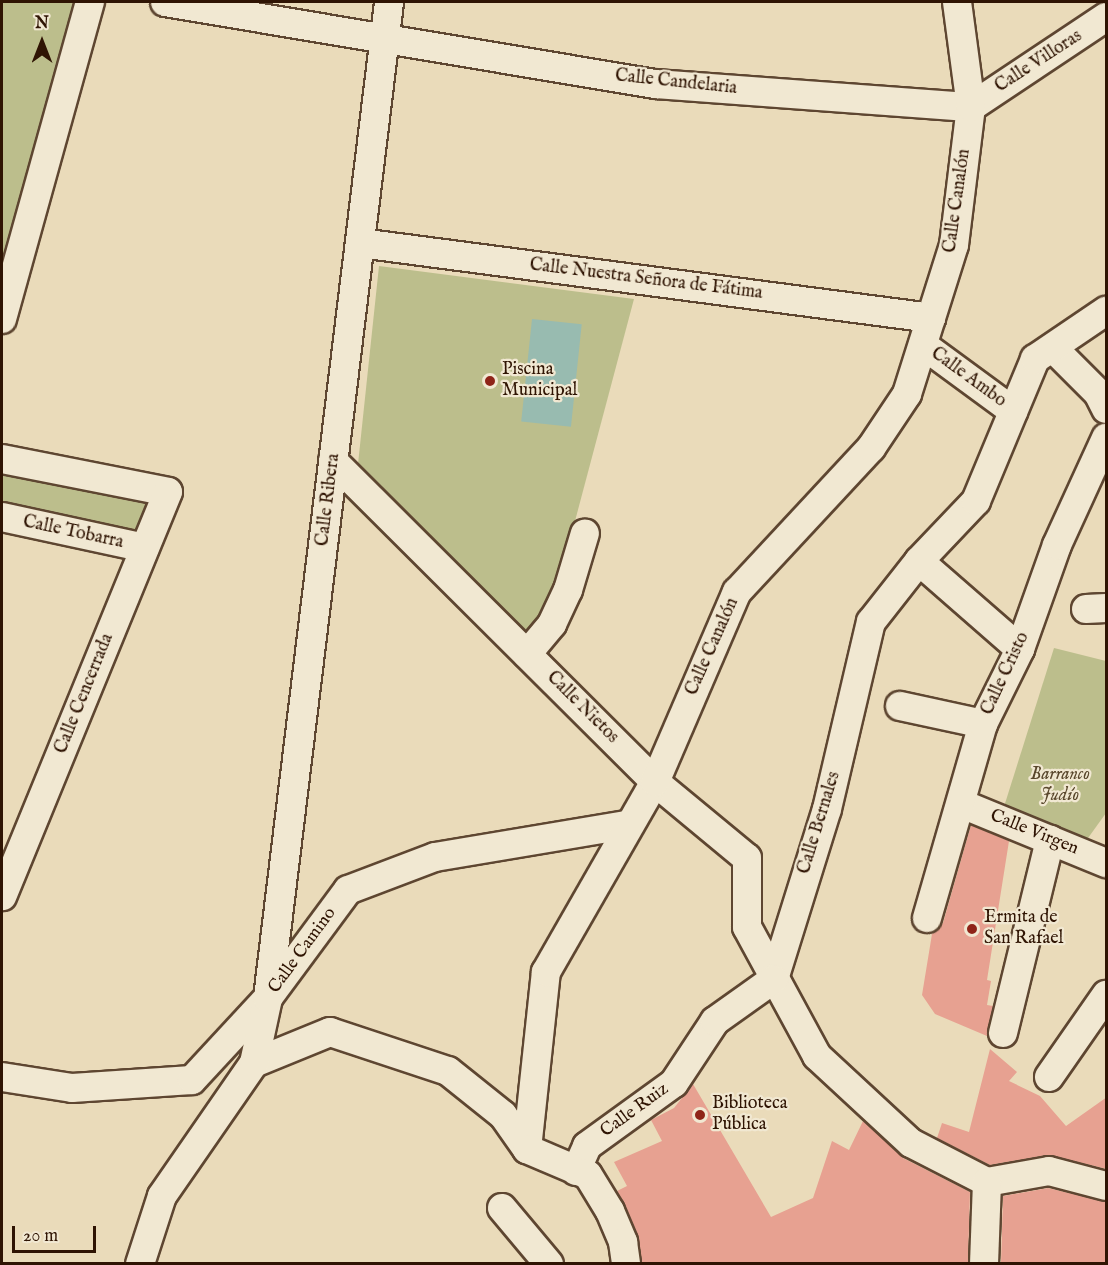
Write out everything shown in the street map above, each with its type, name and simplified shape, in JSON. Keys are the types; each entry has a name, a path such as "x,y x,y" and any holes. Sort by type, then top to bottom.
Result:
{"street":[{"path":"2,319 90,2"},
{"name":"Calle Candelaria","path":"165,2 656,84 971,107"},
{"name":"Calle Ribera","path":"254,1063 268,998 389,2"},
{"name":"Calle Canalón","path":"527,1149 546,972 627,825 655,782 737,592 871,448 907,394 954,245 971,107 957,2"},
{"name":"Calle Villoras","path":"971,107 1107,17"},
{"name":"Calle Nuestra Señora de Fátima","path":"360,243 931,318"},
{"name":"Calle Bernales","path":"774,978 827,809 871,622 919,561 976,501 1035,359 1107,311"},
{"name":"Calle Ambo","path":"923,345 1013,411"},
{"path":"1053,348 1106,407"},
{"name":"Calle Cristo","path":"927,918 962,804 983,724 1020,650 1057,545 1107,438"},
{"name":"Calle Cencerrada","path":"2,459 168,492 2,896"},
{"name":"Calle Nietos","path":"333,461 655,782 747,858 747,927 774,978"},
{"name":"Calle Tobarra","path":"2,517 145,548"},
{"path":"527,654 560,607 585,533"},
{"path":"919,561 1020,650"},
{"path":"900,706 983,724"},
{"name":"Calle Virgen","path":"962,804 1107,863"},
{"name":"Calle Camino","path":"2,1077 72,1088 192,1080 268,998 348,890 435,857 627,825"},
{"path":"1003,1033 1050,840"},
{"path":"774,978 817,1056 911,1143 987,1182 1049,1171 1107,1186"},
{"name":"Calle Ruiz","path":"576,1171 586,1146 674,1083 716,1021 774,978"},
{"path":"1049,1077 1103,1010"},
{"path":"140,1263 162,1196 254,1063 330,1032 448,1071 503,1115 527,1149 588,1175 610,1211 626,1263"},
{"path":"984,1263 987,1182"},
{"path":"502,1208 549,1263"}],"green space":[{"path":"2,2 90,2 2,319"},
{"name":"Piscina Municipal","path":"379,266 634,299 558,585 532,629 521,629 358,464"},
{"path":"2,459 168,492 145,548 2,517"},
{"name":"Barranco Judío","path":"1054,648 1106,661 1106,813 1083,845 1002,813"}],"water":[{"path":"532,319 582,324 571,427 521,421"}],"building":[{"path":"971,825 1009,841 987,980 991,981 987,1005 993,1006 987,1036 935,1014 922,995 932,934 943,923"},
{"path":"990,1049 1017,1072 1009,1081 1040,1096 1066,1126 1107,1097 1107,1169 1047,1155 990,1165 937,1138 942,1123 969,1132"},
{"path":"693,1084 771,1217 813,1198 832,1141 849,1150 863,1121 903,1158 970,1192 968,1263 642,1263 638,1236 617,1191 627,1186 614,1162 662,1141 651,1120 674,1108"},
{"path":"1048,1188 1107,1202 1107,1263 1001,1263 1003,1196"}],"place":[{"name":"Piscina Municipal","path":"490,381"},
{"name":"Ermita de San Rafael","path":"972,929"},
{"name":"Biblioteca Pública","path":"700,1115"}]}
